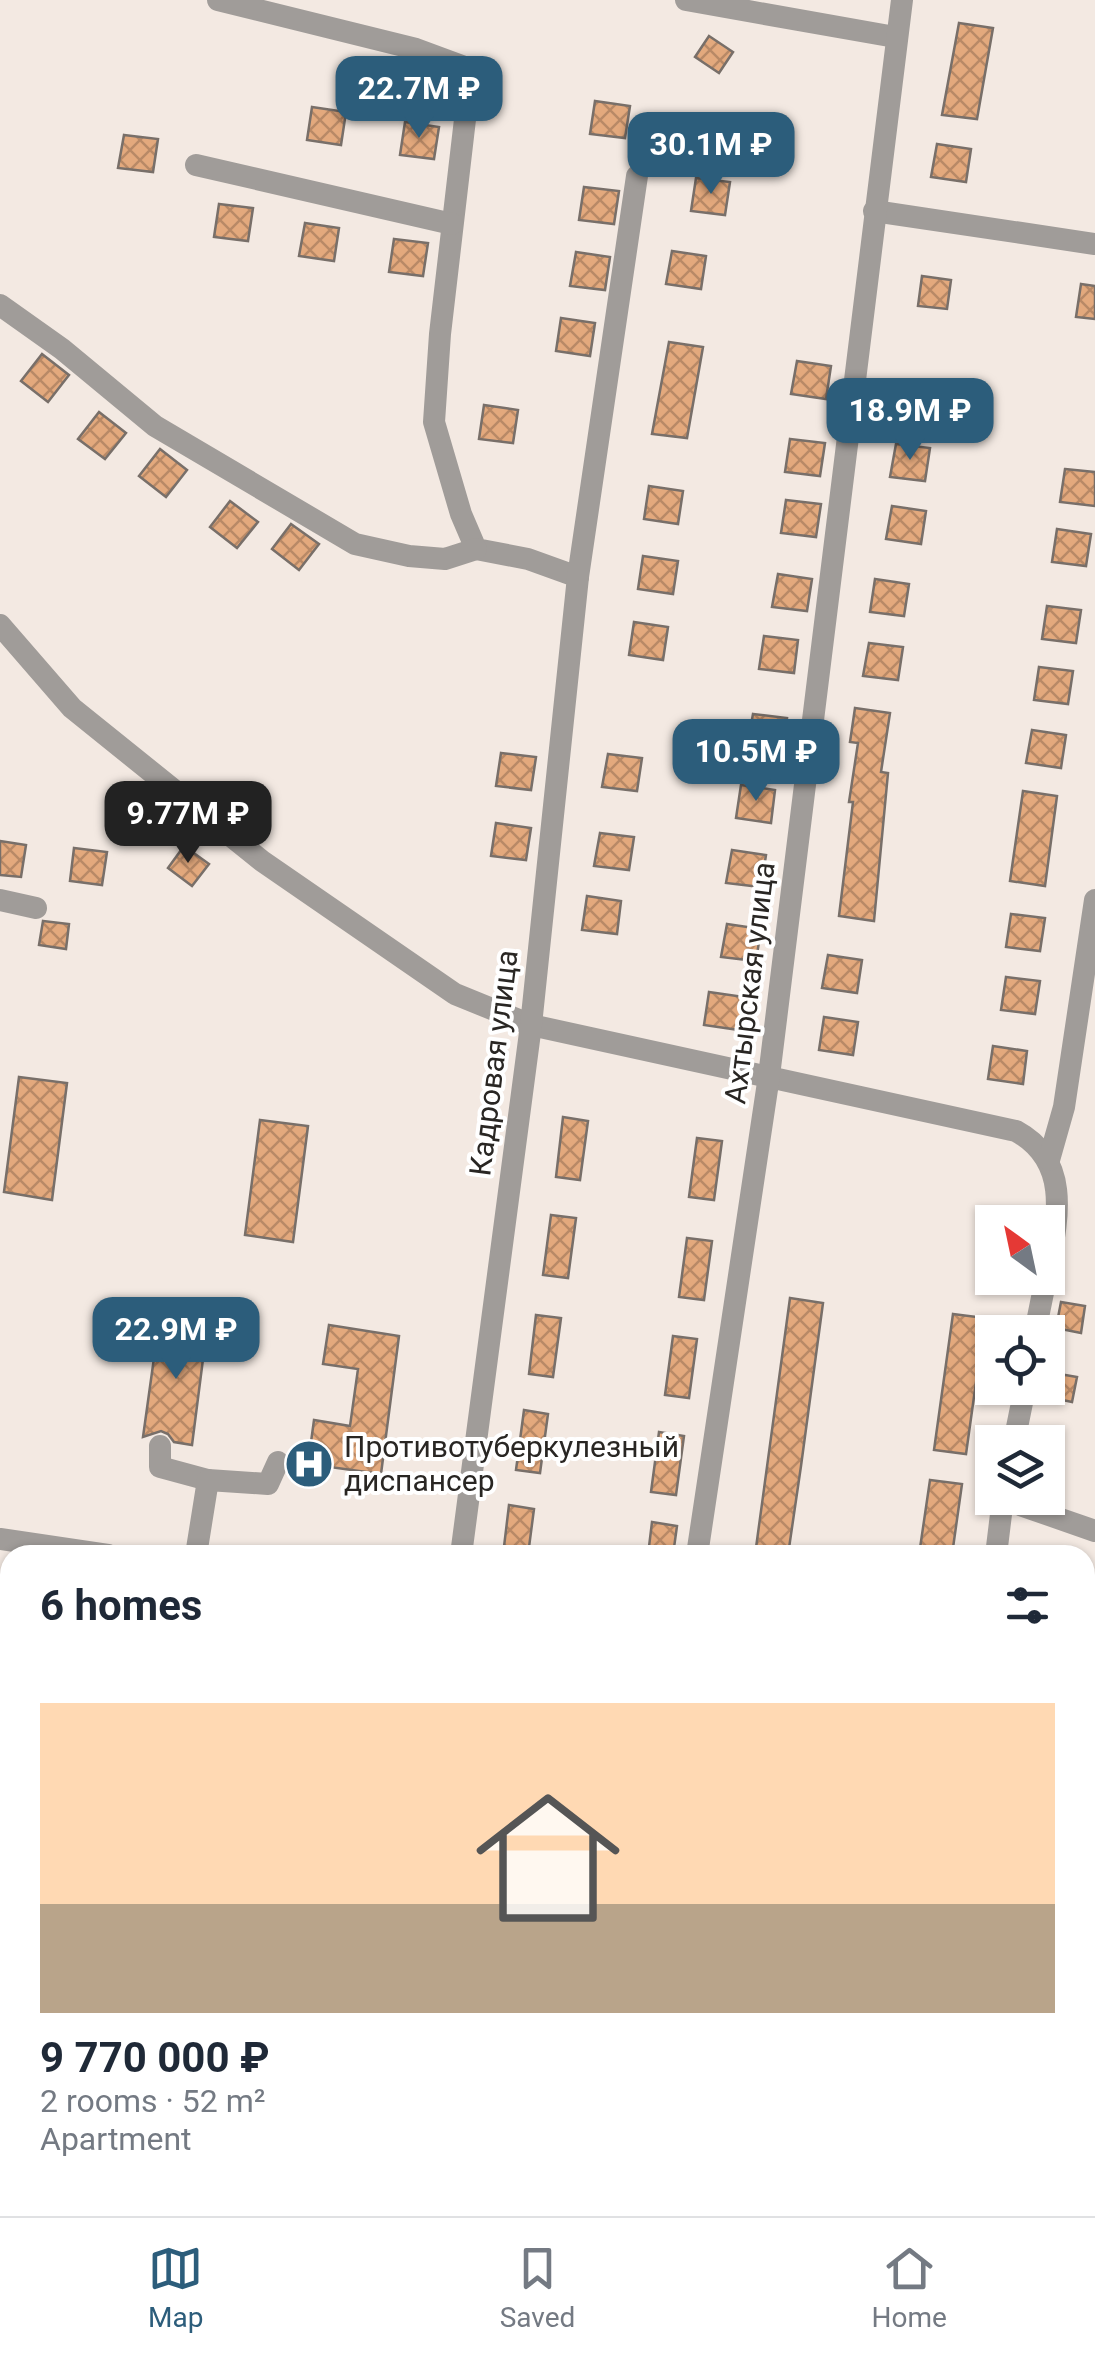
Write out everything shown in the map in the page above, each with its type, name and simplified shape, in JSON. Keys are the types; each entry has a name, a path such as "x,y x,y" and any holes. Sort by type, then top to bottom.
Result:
{"street":[{"path":"218,0 416,48 462,66 469,85 440,334 434,422 461,514 476,549"},
{"path":"686,0 895,37"},
{"name":"Ахтырская улица","path":"699,1545 769,1076 902,0"},
{"path":"196,165 452,224"},
{"name":"Кадровая улица","path":"462,1545 531,1026 578,577 637,176"},
{"path":"874,211 1095,244"},
{"path":"0,304 62,348 155,426 355,544 445,559 476,549 528,560 578,577"},
{"path":"0,624 72,708 262,861 455,994 531,1026 1016,1131 1036,1142 1049,1160"},
{"path":"0,900 36,908"},
{"path":"1055,1205 1049,1160 1064,1107 1095,900"},
{"path":"160,1446 160,1466 208,1480 268,1484 278,1462"},
{"path":"198,1545 208,1480"},
{"path":"997,1545 1001,1515"},
{"path":"1050,1515 1095,1531"},
{"path":"0,1538 44,1545"}],"building":[{"path":"959,23 993,28 977,119 942,115"},
{"path":"709,36 733,52 719,73 695,57"},
{"path":"595,101 630,106 625,138 590,134"},
{"path":"312,107 346,112 341,145 307,140"},
{"path":"405,122 439,127 434,159 400,155"},
{"path":"124,135 158,139 153,172 118,168"},
{"path":"937,144 971,149 966,182 931,177"},
{"path":"696,178 730,182 725,215 691,211"},
{"path":"584,187 619,191 614,224 579,220"},
{"path":"219,204 253,208 248,241 214,237"},
{"path":"305,223 339,228 334,261 299,256"},
{"path":"394,239 428,243 423,276 389,272"},
{"path":"672,251 706,256 701,289 666,284"},
{"path":"576,252 610,257 605,290 570,286"},
{"path":"922,276 951,280 947,309 918,306"},
{"path":"1081,284 1095,286 1095,319 1076,317"},
{"path":"561,318 595,323 590,356 556,351"},
{"path":"669,342 703,347 687,438 652,434"},
{"path":"42,354 69,375 48,402 21,381"},
{"path":"797,361 831,366 826,399 791,394"},
{"path":"484,405 518,410 513,443 479,439"},
{"path":"99,412 126,433 105,459 78,439"},
{"path":"790,439 825,443 820,476 785,472"},
{"path":"896,444 930,448 925,481 890,477"},
{"path":"160,449 187,470 166,497 139,476"},
{"path":"1065,469 1095,472 1095,506 1060,502"},
{"path":"649,486 683,491 678,524 644,519"},
{"path":"786,500 821,504 816,537 781,533"},
{"path":"230,501 258,522 237,548 210,527"},
{"path":"892,506 926,511 921,544 886,539"},
{"path":"291,524 319,544 299,570 272,549"},
{"path":"1057,529 1091,534 1086,566 1052,562"},
{"path":"643,556 678,561 673,594 638,589"},
{"path":"778,574 812,579 807,611 772,607"},
{"path":"875,579 909,584 904,616 870,612"},
{"path":"1047,606 1081,610 1076,643 1042,639"},
{"path":"634,622 668,627 663,660 629,655"},
{"path":"764,636 798,640 794,673 759,669"},
{"path":"869,643 903,647 898,680 863,676"},
{"path":"1039,667 1073,671 1068,704 1034,700"},
{"path":"855,708 890,713 881,772 888,773 874,921 839,916 858,743 850,742"},
{"path":"753,714 787,718 782,751 747,747"},
{"path":"1032,730 1066,735 1061,768 1026,763"},
{"path":"501,753 536,757 531,790 496,786"},
{"path":"608,754 642,758 637,791 602,787"},
{"path":"741,785 775,790 771,823 736,818"},
{"path":"1023,791 1057,796 1045,886 1010,881"},
{"path":"496,823 531,828 526,860 491,856"},
{"path":"600,833 634,837 629,870 594,866"},
{"path":"0,841 26,845 21,877 0,875"},
{"path":"184,846 209,864 192,886 168,868"},
{"path":"74,848 107,852 102,885 70,881"},
{"path":"732,850 766,855 761,887 726,883"},
{"path":"587,896 621,901 617,934 582,930"},
{"path":"1011,914 1045,918 1040,951 1006,947"},
{"path":"43,921 69,924 66,949 39,945"},
{"path":"727,924 761,929 756,961 721,957"},
{"path":"828,955 862,960 857,993 822,988"},
{"path":"1006,977 1040,981 1035,1014 1001,1010"},
{"path":"709,992 744,997 739,1030 704,1025"},
{"path":"824,1017 858,1022 853,1055 819,1050"},
{"path":"993,1046 1027,1051 1023,1084 988,1079"},
{"path":"19,1077 67,1083 52,1200 4,1192"},
{"path":"563,1117 588,1121 580,1180 556,1177"},
{"path":"260,1120 308,1126 293,1242 245,1235"},
{"path":"697,1138 722,1141 714,1200 689,1197"},
{"path":"551,1215 576,1218 568,1278 543,1275"},
{"path":"687,1238 712,1241 704,1300 679,1297"},
{"path":"790,1298 823,1303 789,1545 756,1545"},
{"path":"1061,1302 1085,1306 1081,1333 1065,1330 1065,1315 1058,1315"},
{"path":"953,1314 975,1317 975,1390 966,1454 934,1450"},
{"path":"536,1315 561,1318 553,1377 529,1374"},
{"path":"159,1322 207,1328 192,1445 174,1442 161,1431 143,1437"},
{"path":"329,1325 399,1336 381,1474 308,1464 314,1420 350,1426 358,1369 323,1364"},
{"path":"673,1336 697,1339 689,1398 665,1395"},
{"path":"1065,1375 1077,1377 1072,1402 1065,1401"},
{"path":"524,1410 548,1414 540,1473 516,1470"},
{"path":"659,1432 684,1436 676,1495 651,1492"},
{"path":"930,1480 962,1484 953,1545 920,1545"},
{"path":"509,1505 534,1509 529,1545 504,1545"},
{"path":"652,1522 677,1526 674,1545 649,1545"}],"place":[{"name":"Противотуберкулезный диспансер","path":"309,1464"}]}
